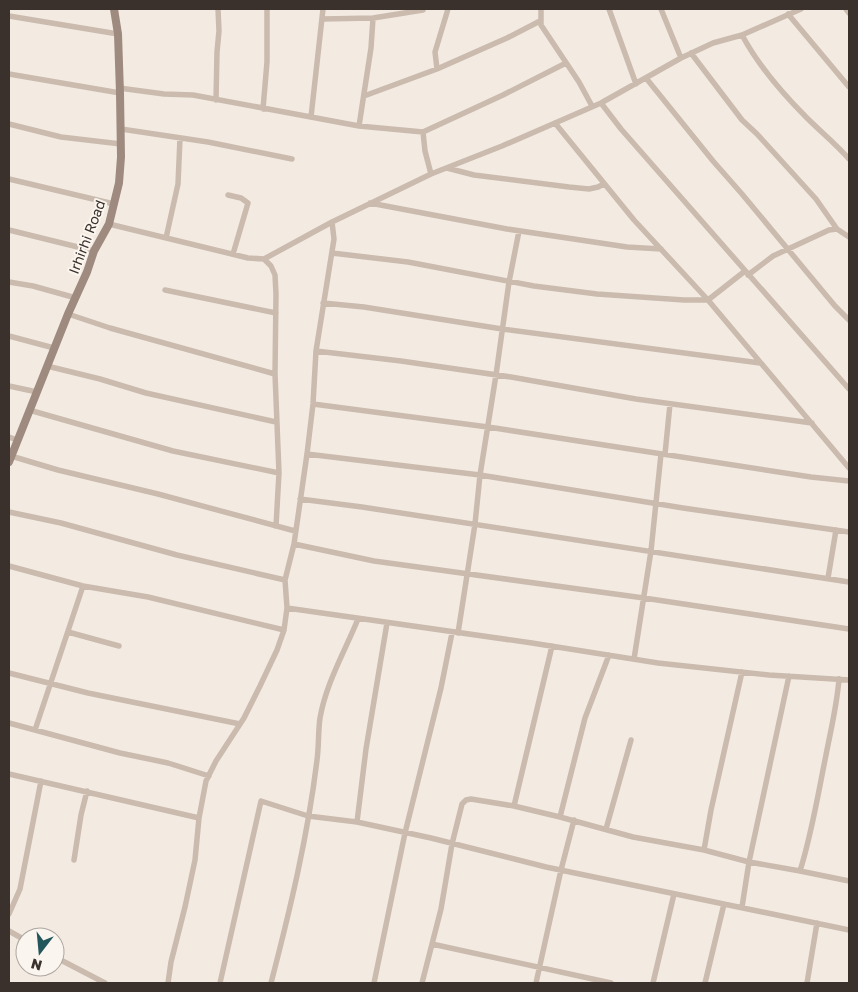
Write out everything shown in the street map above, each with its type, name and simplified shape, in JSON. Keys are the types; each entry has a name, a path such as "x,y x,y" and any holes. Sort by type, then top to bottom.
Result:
{"street":[{"name":"Irhirhi Road","path":"10,459 13,438 29,410 94,251 109,224 119,183 121,144 120,91 118,34 114,9"},
{"path":"216,100 218,9"},
{"path":"264,109 267,62 267,9"},
{"path":"311,117 323,9"},
{"path":"437,69 435,52 448,9"},
{"path":"541,9 540,21 592,106"},
{"path":"609,9 636,84"},
{"path":"661,9 681,58"},
{"path":"109,224 255,259 264,259 332,222 432,174 601,103 691,53 742,35 801,9"},
{"path":"846,9 849,13"},
{"path":"323,19 372,18 423,10"},
{"path":"788,14 849,86"},
{"path":"9,16 118,34"},
{"path":"359,126 371,48 372,18"},
{"path":"364,96 437,69 540,21"},
{"path":"742,35 750,49 784,93 849,159"},
{"path":"691,53 742,120 816,199 837,229 849,238"},
{"path":"9,74 120,91 193,95 359,126 423,132 503,96 566,63"},
{"path":"646,78 701,148 849,320"},
{"path":"601,103 621,129 849,389"},
{"path":"555,123 634,220 708,300 849,468"},
{"path":"9,124 68,138 121,144"},
{"path":"120,129 208,142 292,159"},
{"path":"423,132 425,150 432,174"},
{"path":"166,238 178,184 180,138"},
{"path":"447,168 474,175 569,187 589,189 604,184"},
{"path":"9,179 114,204"},
{"path":"228,195 241,198 248,203 233,254"},
{"path":"370,203 518,231 627,247 661,249"},
{"path":"168,983 194,860 202,796 216,761 240,724 274,657 284,630 287,608 286,580 294,544 307,454 313,404 316,351 334,238 332,222"},
{"path":"332,253 408,262 509,282 597,294 708,300 772,256 829,230 837,229"},
{"path":"9,230 94,251"},
{"path":"374,983 405,833 455,633 467,574 480,474 518,231"},
{"path":"264,259 271,266 275,275 275,374 279,473 276,526"},
{"path":"9,282 33,286 76,298"},
{"path":"165,290 276,313"},
{"path":"323,303 364,307 502,329 760,363"},
{"path":"68,314 110,328 275,374"},
{"path":"9,336 54,348"},
{"path":"316,351 496,375 670,404 812,423"},
{"path":"48,366 146,393 276,422"},
{"path":"9,386 37,392"},
{"path":"313,404 488,427 849,481"},
{"path":"634,659 651,551 670,404"},
{"path":"29,410 173,451 279,473"},
{"path":"307,454 480,474 656,504 849,532"},
{"path":"10,459 158,494 295,531"},
{"path":"300,499 849,582"},
{"path":"9,512 61,523 185,558 286,580"},
{"path":"828,578 836,530"},
{"path":"294,544 374,561 644,598 849,629"},
{"path":"9,566 83,586 148,597 284,630"},
{"path":"35,730 83,586"},
{"path":"287,608 634,659 742,672 849,680"},
{"path":"272,983 293,896 308,816 317,760 320,718 331,681 358,619"},
{"path":"357,822 366,749 387,623"},
{"path":"68,632 119,646"},
{"path":"514,806 552,646"},
{"path":"560,817 585,718 609,655"},
{"path":"704,850 710,810 742,672"},
{"path":"9,673 88,693 240,724"},
{"path":"742,907 749,862 789,676"},
{"path":"800,871 807,846 838,697 839,679"},
{"path":"9,723 120,753 168,763 209,776"},
{"path":"606,829 631,740"},
{"path":"9,774 199,818"},
{"path":"9,914 20,889 40,781"},
{"path":"74,860 87,791"},
{"path":"422,983 442,901 452,844 462,804 466,800 471,799 514,806 574,820 633,837 704,850 749,862 849,882"},
{"path":"220,983 260,803 263,802 308,816 357,822 561,870 849,930"},
{"path":"536,983 574,820"},
{"path":"653,983 674,894"},
{"path":"705,983 724,904"},
{"path":"807,983 817,923"},
{"path":"432,944 611,983"},
{"path":"65,962 105,983"}]}
